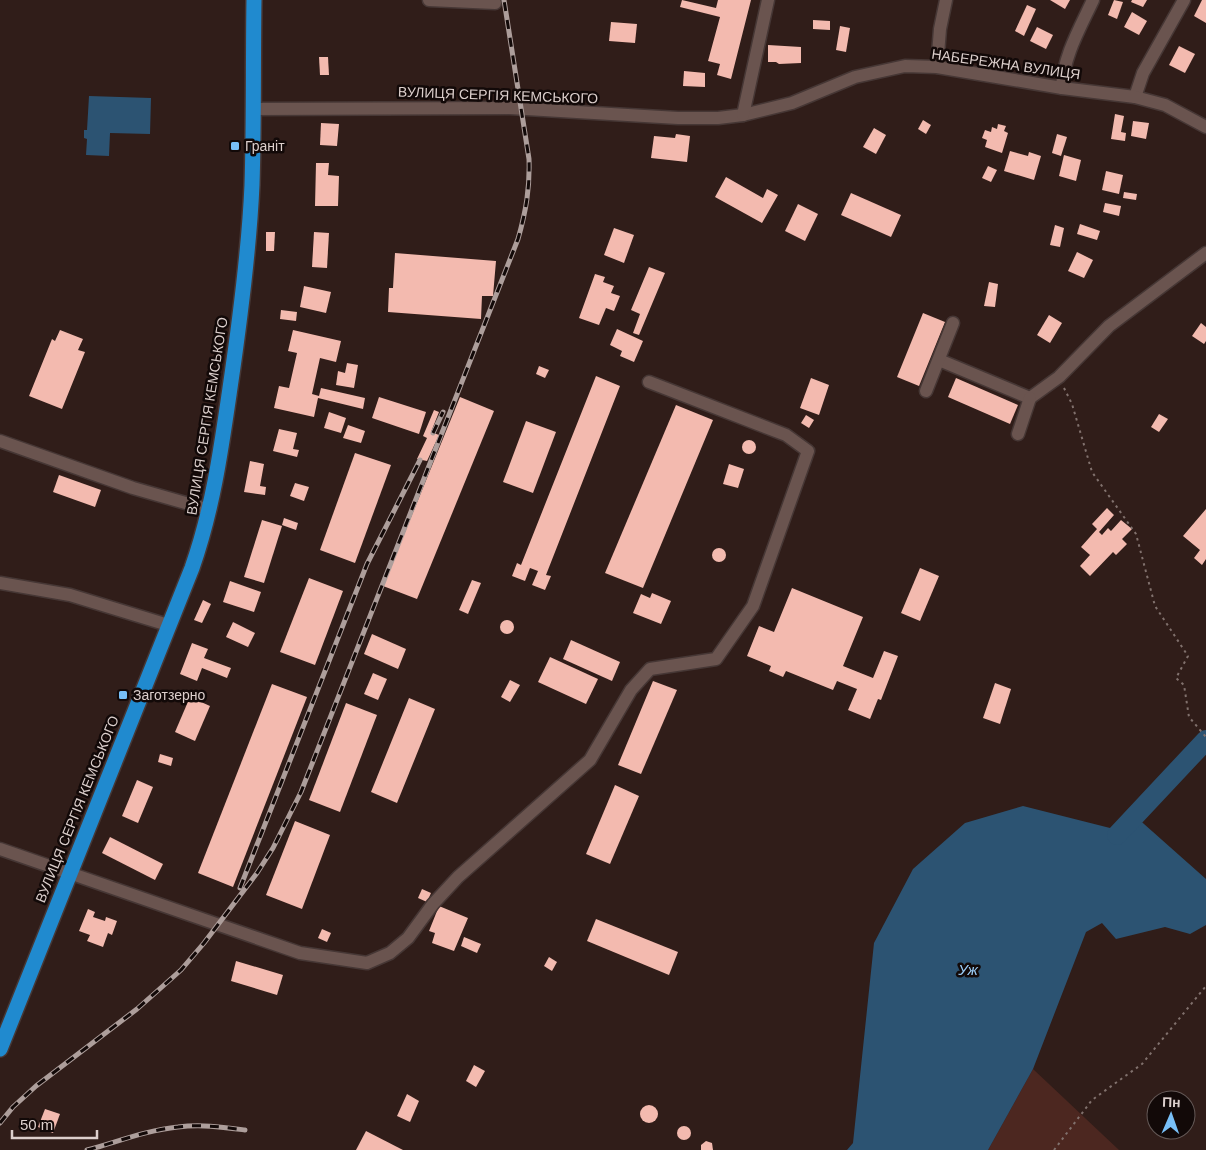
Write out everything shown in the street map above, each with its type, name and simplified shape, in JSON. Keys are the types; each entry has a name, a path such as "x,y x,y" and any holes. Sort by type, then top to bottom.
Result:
{"highway":[{"name":"ВУЛИЦЯ СЕРГІЯ КЕМСЬКОГО","path":"0,1049 192,568 210,510 244,294 252,184 254,0"}],"street":[{"path":"429,0 494,3"},
{"path":"743,116 768,0"},
{"path":"937,67 940,29 946,0"},
{"path":"1062,88 1062,74 1067,59 1093,0"},
{"path":"1135,97 1143,74 1184,0"},
{"name":"НАБЕРЕЖНА ВУЛИЦЯ","path":"743,116 792,103 855,77 905,66 937,67 1062,88 1135,97 1165,105 1206,127"},
{"name":"ВУЛИЦЯ СЕРГІЯ КЕМСЬКОГО","path":"253,109 510,108 678,118 743,116"},
{"path":"1018,434 1030,398 1059,377 1109,326 1206,253"},
{"path":"926,391 953,324"},
{"path":"938,360 1030,398"},
{"path":"0,849 300,953 367,963 390,953 408,938 433,904 458,877 590,760 631,690 650,669 716,658 753,606 808,450 786,435 649,382"},
{"path":"0,441 133,488 210,510"},
{"path":"0,584 70,595 168,625"}],"path":[{"path":"1059,377 1072,404 1092,472 1136,534 1155,606 1188,656 1176,678 1184,686 1188,717 1206,737"},
{"path":"1054,1150 1092,1100 1142,1064 1206,986"}],"shaded area":[{"path":"1033,1069 1119,1150 988,1150"}],"water":[{"path":"89,96 151,98 150,134 110,133 109,156 86,155 87,139 84,138 84,130 87,130"},
{"name":"Уж","path":"1023,806 1114,829 1129,812 1206,879 1206,925 1190,934 1165,927 1116,939 1102,923 1086,932 1033,1069 988,1150 847,1150 853,1143 874,943 913,869 965,823"}],"building":[{"path":"682,0 716,8 718,0 751,0 731,79 717,75 720,64 708,61 720,17 680,7"},
{"path":"1050,0 1070,0 1065,9"},
{"path":"1114,0 1123,2 1117,19 1108,15"},
{"path":"1132,0 1147,0 1143,7 1131,2"},
{"path":"1202,0 1206,0 1206,23 1194,16"},
{"path":"1027,5 1036,9 1024,36 1015,31"},
{"path":"1132,12 1147,21 1139,35 1124,27"},
{"path":"813,20 830,21 830,30 813,29"},
{"path":"611,22 637,24 635,43 609,41"},
{"path":"840,26 850,28 846,52 836,50"},
{"path":"1037,27 1053,35 1046,49 1030,41"},
{"path":"768,45 801,47 801,63 779,64 768,62"},
{"path":"1179,46 1195,54 1185,73 1169,65"},
{"path":"319,57 328,57 329,75 320,75"},
{"path":"684,71 705,73 705,87 683,86"},
{"path":"1115,114 1124,116 1121,132 1126,133 1125,141 1111,139"},
{"path":"923,120 931,125 926,134 918,129"},
{"path":"1133,121 1149,123 1146,139 1131,136"},
{"path":"321,123 339,124 337,146 320,145"},
{"path":"998,124 1006,126 1004,131 1008,133 1002,153 985,147 987,140 982,138 985,130 991,132 992,127 997,129"},
{"path":"874,128 886,135 876,154 863,147"},
{"path":"676,134 690,136 687,162 651,158 654,136 675,138"},
{"path":"1057,134 1067,137 1061,156 1052,153"},
{"path":"1010,151 1028,156 1029,152 1041,156 1034,180 1004,171"},
{"path":"1064,155 1081,160 1076,181 1059,176"},
{"path":"316,163 329,163 328,175 339,176 338,206 315,206"},
{"path":"988,166 997,170 991,182 982,178"},
{"path":"1106,171 1123,175 1119,194 1102,190"},
{"path":"726,177 763,198 767,189 778,195 762,223 715,197"},
{"path":"1124,192 1137,194 1136,200 1123,198"},
{"path":"851,193 901,215 891,237 841,215"},
{"path":"1105,203 1121,206 1119,216 1103,212"},
{"path":"798,204 818,214 805,241 785,231"},
{"path":"1080,224 1100,231 1097,240 1077,234"},
{"path":"1055,225 1064,228 1060,247 1050,245"},
{"path":"614,228 634,235 624,263 604,255"},
{"path":"266,232 275,232 274,251 266,251"},
{"path":"314,232 329,233 327,268 312,267"},
{"path":"1077,252 1093,260 1084,278 1068,271"},
{"path":"395,253 496,261 493,296 482,296 481,319 388,312 389,288 393,288"},
{"path":"649,267 665,273 639,335 633,333 640,314 631,310"},
{"path":"595,274 605,277 603,282 614,286 611,293 620,296 614,311 606,308 599,325 579,318"},
{"path":"989,282 998,284 995,307 984,306"},
{"path":"304,286 331,292 326,313 300,307"},
{"path":"281,310 297,312 296,321 280,319"},
{"path":"923,313 945,322 919,386 897,377"},
{"path":"1049,315 1062,323 1050,343 1037,335"},
{"path":"1201,323 1206,327 1206,341 1204,344 1192,336"},
{"path":"617,329 643,341 634,362 620,356 622,351 610,345"},
{"path":"60,330 83,339 78,350 85,352 62,409 29,396 52,339 55,341"},
{"path":"293,330 341,341 336,362 320,358 312,394 319,396 321,388 365,398 363,409 318,398 314,417 274,408 279,386 289,388 297,353 288,351"},
{"path":"347,363 358,365 354,388 336,385 338,371 345,373"},
{"path":"539,366 549,370 545,378 536,374"},
{"path":"596,376 620,386 546,575 551,576 545,590 532,585 538,571 530,568 525,581 512,576 517,563 521,565"},
{"path":"811,378 829,385 819,415 800,408"},
{"path":"956,378 1018,405 1010,424 948,397"},
{"path":"379,397 426,412 419,434 372,418"},
{"path":"460,397 494,411 417,599 383,586"},
{"path":"676,405 713,420 643,588 605,573"},
{"path":"434,410 439,412 431,432 439,435 427,461 417,459 427,438 423,436"},
{"path":"329,412 346,418 341,433 324,428"},
{"path":"1159,414 1168,419 1159,432 1151,427"},
{"path":"806,415 814,420 809,428 801,423"},
{"path":"526,421 556,432 533,493 503,482"},
{"path":"348,425 365,431 361,443 343,438"},
{"path":"279,429 297,433 293,449 299,450 297,457 273,451"},
{"path":"749,440 754,442 756,447 754,452 749,454 744,452 742,447 744,442"},
{"path":"355,453 391,465 355,563 320,550"},
{"path":"250,461 264,464 260,486 266,487 265,495 244,492"},
{"path":"729,464 744,469 738,488 723,484"},
{"path":"59,475 101,490 95,507 53,492"},
{"path":"295,483 309,487 304,501 290,496"},
{"path":"1107,508 1114,515 1099,532 1102,535 1108,528 1111,531 1121,520 1132,529 1122,539 1127,544 1116,555 1113,552 1090,576 1080,566 1090,555 1081,547 1097,529 1092,524"},
{"path":"1206,509 1206,559 1202,565 1194,558 1200,550 1183,536"},
{"path":"284,518 298,523 296,530 282,525"},
{"path":"262,520 282,526 264,583 244,577"},
{"path":"719,548 724,550 726,555 724,560 719,562 714,560 712,555 714,550"},
{"path":"920,568 939,576 920,621 901,613"},
{"path":"309,578 343,591 315,665 280,652"},
{"path":"472,580 481,583 468,614 459,610"},
{"path":"230,581 261,592 254,612 223,602"},
{"path":"792,588 863,617 843,666 873,678 884,651 898,656 881,700 878,699 870,719 848,710 857,689 837,681 833,690 786,671 783,677 769,671 771,666 747,656 759,626 774,632"},
{"path":"652,593 671,601 661,624 633,613 641,594 650,598"},
{"path":"203,600 211,604 202,623 194,620"},
{"path":"507,620 512,622 514,627 512,632 507,634 502,632 500,627 502,622"},
{"path":"233,622 255,633 248,647 226,637"},
{"path":"372,634 406,649 398,669 364,654"},
{"path":"571,640 620,662 612,681 563,659"},
{"path":"192,643 208,649 204,658 231,668 227,678 202,668 197,681 180,674"},
{"path":"550,657 598,679 586,704 538,682"},
{"path":"373,673 387,679 378,700 364,694"},
{"path":"510,680 520,685 510,702 501,697"},
{"path":"653,681 677,690 641,774 618,765"},
{"path":"995,683 1011,689 1000,724 983,718"},
{"path":"272,684 307,697 233,887 198,873"},
{"path":"190,697 210,706 195,741 175,732"},
{"path":"409,698 435,709 397,803 371,792"},
{"path":"346,703 377,715 340,812 309,800"},
{"path":"160,754 173,758 171,766 158,762"},
{"path":"137,780 153,787 138,823 122,816"},
{"path":"615,785 639,796 610,864 586,854"},
{"path":"295,821 330,835 302,909 266,895"},
{"path":"110,837 163,864 155,880 102,853"},
{"path":"422,889 431,893 427,902 418,898"},
{"path":"439,906 468,918 454,951 432,943 435,933 429,931"},
{"path":"88,909 95,912 93,917 105,921 106,917 117,921 112,935 108,933 103,947 87,941 90,935 79,931"},
{"path":"596,919 678,952 669,975 587,941"},
{"path":"322,929 331,933 327,942 318,938"},
{"path":"464,937 481,944 477,953 461,946"},
{"path":"549,957 557,962 552,971 544,966"},
{"path":"236,961 283,975 277,995 231,981"},
{"path":"474,1065 485,1071 476,1087 466,1081"},
{"path":"407,1094 419,1101 410,1122 397,1116"},
{"path":"645,1105 653,1105 658,1110 656,1121 645,1123 640,1118 640,1110"},
{"path":"45,1109 60,1114 53,1133 38,1127"},
{"path":"684,1126 689,1128 691,1133 689,1138 684,1140 679,1138 677,1133 679,1128"},
{"path":"366,1131 403,1150 356,1150"},
{"path":"706,1141 712,1143 713,1150 701,1150 701,1145"}],"waterway":[{"name":"Уж","path":"1117,835 1206,740"}],"railway":[{"path":"0,1123 13,1107 36,1086 137,1009 181,970 257,873 273,848 301,792 521,229 528,190 529,159 504,0"},
{"path":"433,433 443,412"},
{"path":"240,888 367,564 420,460"},
{"path":"87,1150 143,1133 178,1127 203,1126 245,1130"}],"place":[{"name":"Граніт","path":"235,146"},
{"name":"Заготзерно","path":"123,695"}]}
